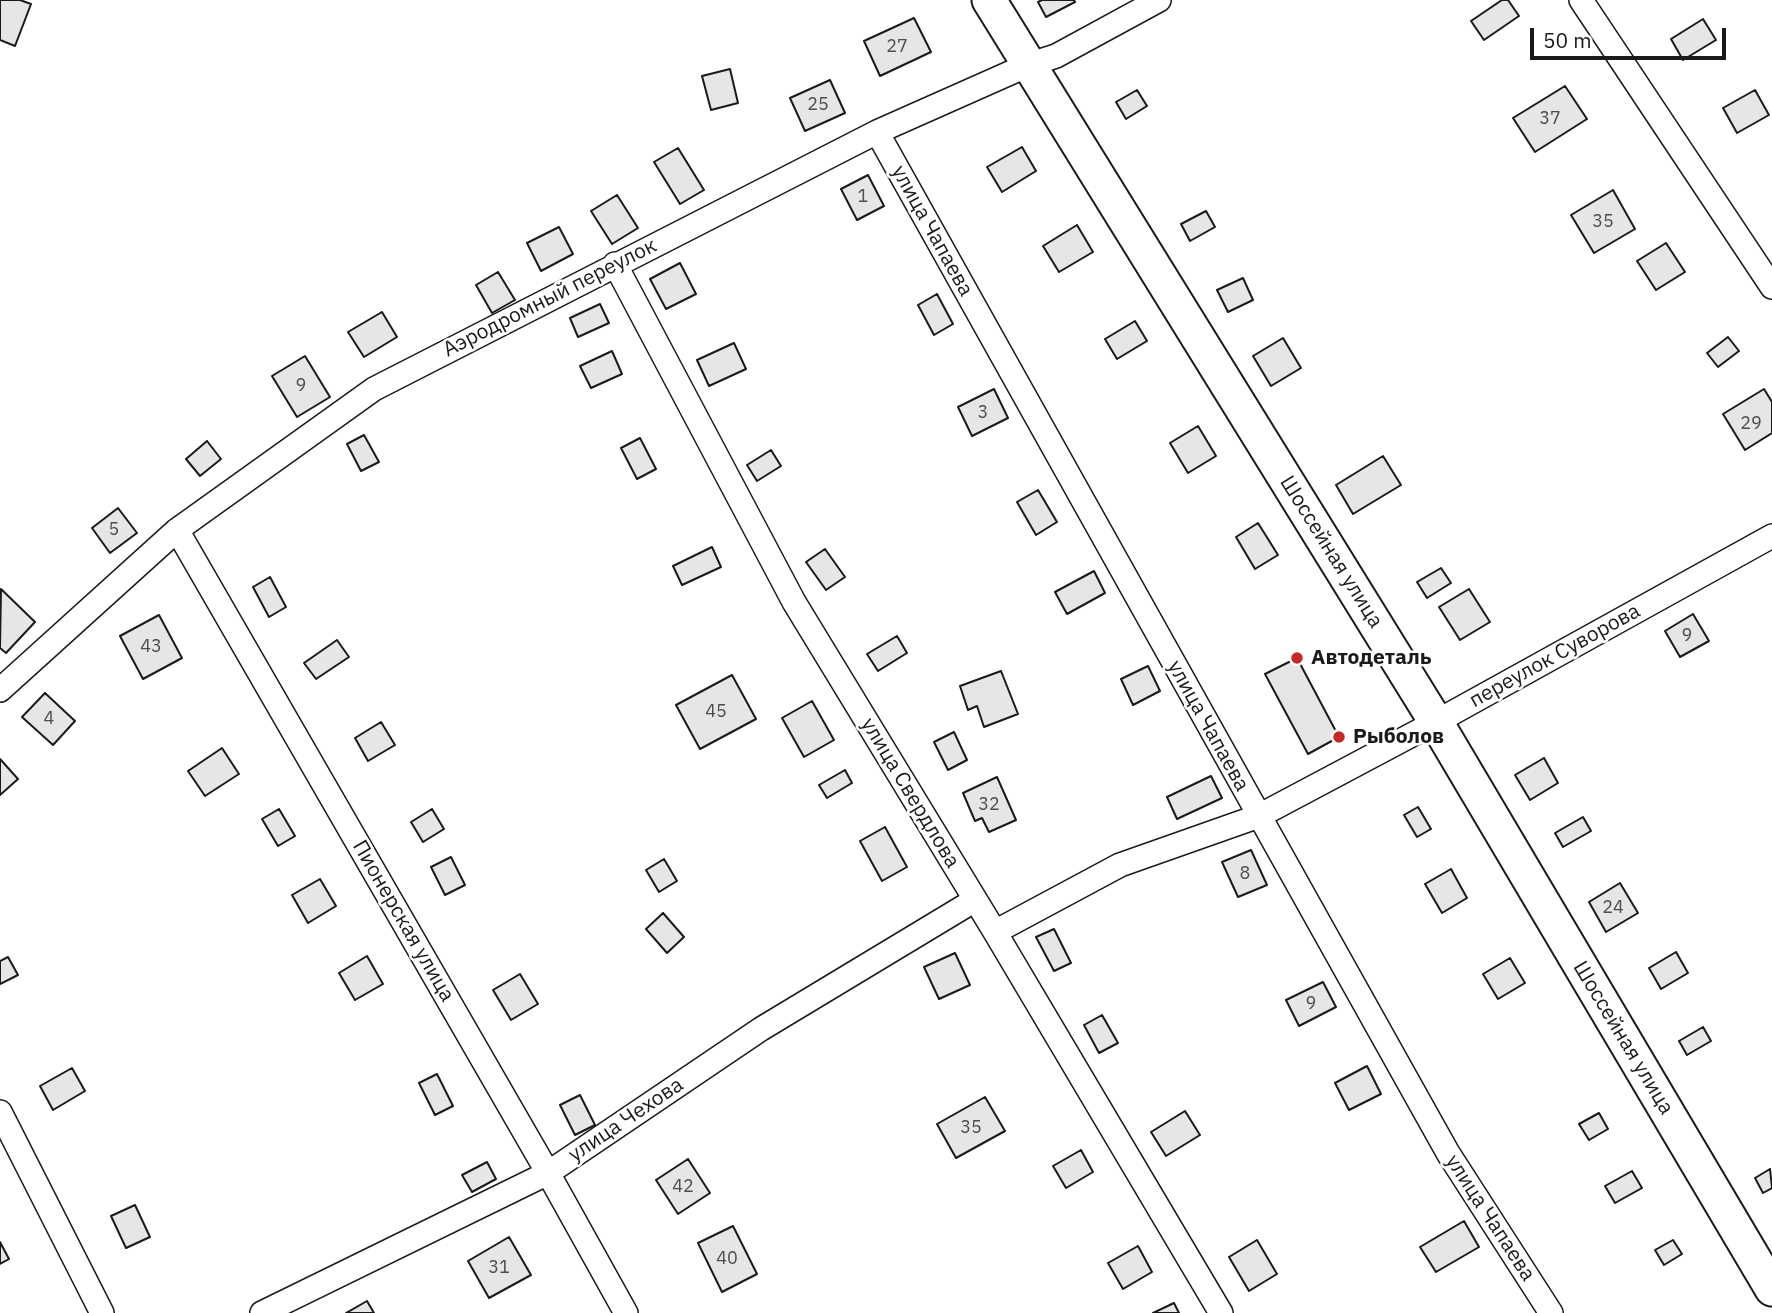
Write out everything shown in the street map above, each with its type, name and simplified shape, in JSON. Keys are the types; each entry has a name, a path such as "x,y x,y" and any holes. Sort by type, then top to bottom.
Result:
{"main road":[{"name":"Шоссейная улица","path":"989,0 1436,722 1772,1289"}],"street":[{"name":"Аэродромный переулок","path":"0,690 177,530 374,389 877,132 1028,65 1056,57 1159,0"},
{"path":"1581,0 1772,287"},
{"name":"улица Чапаева","path":"877,132 1448,1153 1551,1313"},
{"name":"улица Свердлова","path":"615,264 794,602 995,932 1221,1313"},
{"name":"Пионерская улица","path":"177,530 626,1313"},
{"name":"переулок Суворова","path":"995,932 1120,865 1259,816 1436,722 1772,536"},
{"name":"улица Чехова","path":"262,1313 548,1173 761,1029 975,900"},
{"path":"0,1112 102,1313"}],"building":[{"path":"0,0 20,0 31,4 15,46 0,40"},
{"path":"1502,0 1508,0 1519,16 1484,40 1471,21"},
{"path":"1038,2 1075,2 1046,17"},
{"path":"914,18 931,52 880,76 864,41"},
{"path":"1703,19 1716,40 1683,60 1671,39"},
{"path":"730,69 738,103 711,110 702,76"},
{"path":"830,80 845,113 805,131 790,98"},
{"path":"1565,86 1587,119 1535,152 1513,118"},
{"path":"1137,90 1147,106 1126,119 1116,102"},
{"path":"1755,90 1769,115 1737,133 1723,108"},
{"path":"1022,147 1036,171 1002,192 987,167"},
{"path":"678,148 704,190 680,204 654,162"},
{"path":"868,175 884,206 857,220 841,189"},
{"path":"1613,190 1635,229 1594,253 1571,215"},
{"path":"617,195 638,228 612,244 591,211"},
{"path":"1206,211 1215,227 1190,241 1181,224"},
{"path":"1077,225 1093,252 1059,272 1043,246"},
{"path":"559,227 573,254 541,271 527,243"},
{"path":"1666,243 1685,272 1656,290 1637,261"},
{"path":"680,263 696,294 666,309 650,279"},
{"path":"498,272 515,300 492,313 476,285"},
{"path":"1243,278 1253,300 1228,312 1217,290"},
{"path":"937,294 953,324 934,335 918,305"},
{"path":"600,304 609,323 578,337 570,318"},
{"path":"382,312 397,337 364,357 348,332"},
{"path":"1135,321 1147,341 1117,359 1105,339"},
{"path":"1728,337 1739,351 1718,367 1707,353"},
{"path":"1283,338 1301,368 1271,386 1253,356"},
{"path":"734,343 746,369 709,386 697,360"},
{"path":"612,351 622,374 591,388 580,366"},
{"path":"305,356 330,397 297,417 272,376"},
{"path":"994,389 1008,418 972,436 958,407"},
{"path":"1764,389 1772,402 1772,433 1745,450 1723,414"},
{"path":"1198,426 1216,456 1188,473 1170,443"},
{"path":"364,435 379,462 361,471 347,444"},
{"path":"640,438 656,469 637,479 621,448"},
{"path":"207,441 221,459 200,476 186,459"},
{"path":"771,450 781,466 757,481 747,465"},
{"path":"1383,456 1401,485 1353,514 1336,485"},
{"path":"1038,490 1057,522 1036,535 1017,502"},
{"path":"118,508 137,533 110,553 92,528"},
{"path":"1258,523 1278,555 1255,569 1236,537"},
{"path":"712,547 721,567 682,585 673,566"},
{"path":"825,549 845,577 826,590 806,562"},
{"path":"1441,568 1451,583 1427,598 1417,582"},
{"path":"1094,571 1105,593 1067,614 1055,592"},
{"path":"270,577 286,607 269,617 253,587"},
{"path":"1,589 35,622 6,653 0,648"},
{"path":"1469,589 1490,622 1460,640 1439,607"},
{"path":"1693,614 1709,641 1680,657 1665,631"},
{"path":"159,615 182,658 143,679 120,636"},
{"path":"897,636 907,653 878,671 867,654"},
{"path":"337,640 349,657 316,679 304,663"},
{"path":"1297,658 1339,737 1308,754 1265,674"},
{"path":"1148,666 1160,691 1133,705 1121,679"},
{"path":"1001,671 1018,714 984,727 977,706 968,710 960,686"},
{"path":"732,675 756,719 700,749 676,705"},
{"path":"45,693 75,721 53,745 22,717"},
{"path":"812,701 834,740 804,757 782,718"},
{"path":"381,722 395,745 368,761 355,738"},
{"path":"954,732 967,760 948,770 934,742"},
{"path":"222,748 239,774 205,796 188,771"},
{"path":"1544,758 1558,783 1530,800 1515,775"},
{"path":"0,759 18,779 0,795"},
{"path":"845,770 852,783 827,798 819,785"},
{"path":"1211,776 1222,798 1177,819 1167,797"},
{"path":"997,777 1016,820 989,832 982,818 975,821 963,793"},
{"path":"1418,807 1431,829 1417,837 1404,815"},
{"path":"279,809 295,836 278,846 262,819"},
{"path":"432,809 444,829 423,842 411,822"},
{"path":"1583,817 1591,831 1563,847 1555,833"},
{"path":"885,827 907,867 882,881 860,841"},
{"path":"1251,850 1267,885 1238,897 1222,862"},
{"path":"451,857 465,885 445,895 431,867"},
{"path":"664,859 677,881 659,892 646,870"},
{"path":"1451,869 1467,898 1442,913 1425,884"},
{"path":"320,879 336,906 308,923 292,895"},
{"path":"1620,883 1638,913 1606,932 1589,902"},
{"path":"663,913 684,937 667,953 646,929"},
{"path":"1054,929 1071,963 1054,971 1036,937"},
{"path":"1676,952 1688,973 1661,989 1649,968"},
{"path":"955,953 970,985 939,999 924,967"},
{"path":"367,956 383,984 355,1000 339,973"},
{"path":"8,957 18,975 0,984 0,961"},
{"path":"1510,958 1525,983 1498,999 1483,974"},
{"path":"520,974 538,1004 511,1020 493,990"},
{"path":"1323,982 1336,1007 1299,1026 1286,1000"},
{"path":"1102,1015 1118,1043 1099,1053 1084,1025"},
{"path":"1703,1027 1711,1041 1687,1055 1679,1041"},
{"path":"1367,1066 1381,1094 1349,1110 1335,1083"},
{"path":"72,1068 85,1091 53,1110 40,1086"},
{"path":"437,1074 453,1106 435,1115 419,1083"},
{"path":"580,1095 595,1125 575,1135 560,1105"},
{"path":"985,1097 1005,1131 956,1158 937,1124"},
{"path":"1185,1111 1200,1135 1166,1156 1151,1132"},
{"path":"1599,1113 1608,1129 1589,1140 1579,1124"},
{"path":"1081,1150 1093,1172 1066,1188 1053,1166"},
{"path":"688,1159 710,1193 678,1214 656,1180"},
{"path":"487,1162 496,1179 472,1192 462,1175"},
{"path":"1770,1169 1772,1188 1763,1193 1755,1178"},
{"path":"1632,1171 1642,1188 1615,1203 1605,1186"},
{"path":"135,1205 150,1237 126,1248 111,1216"},
{"path":"1464,1221 1479,1247 1436,1272 1420,1247"},
{"path":"733,1226 757,1274 722,1292 698,1243"},
{"path":"509,1237 531,1275 489,1298 468,1261"},
{"path":"1257,1240 1277,1274 1249,1291 1229,1257"},
{"path":"1673,1240 1682,1254 1664,1265 1655,1250"},
{"path":"0,1242 9,1259 0,1264"},
{"path":"1138,1246 1152,1272 1123,1289 1108,1263"},
{"path":"367,1301 374,1313 346,1313"},
{"path":"1174,1303 1179,1313 1153,1313"}],"place":[{"name":"Автодеталь","path":"1297,658"},
{"name":"Рыболов","path":"1339,737"}]}
